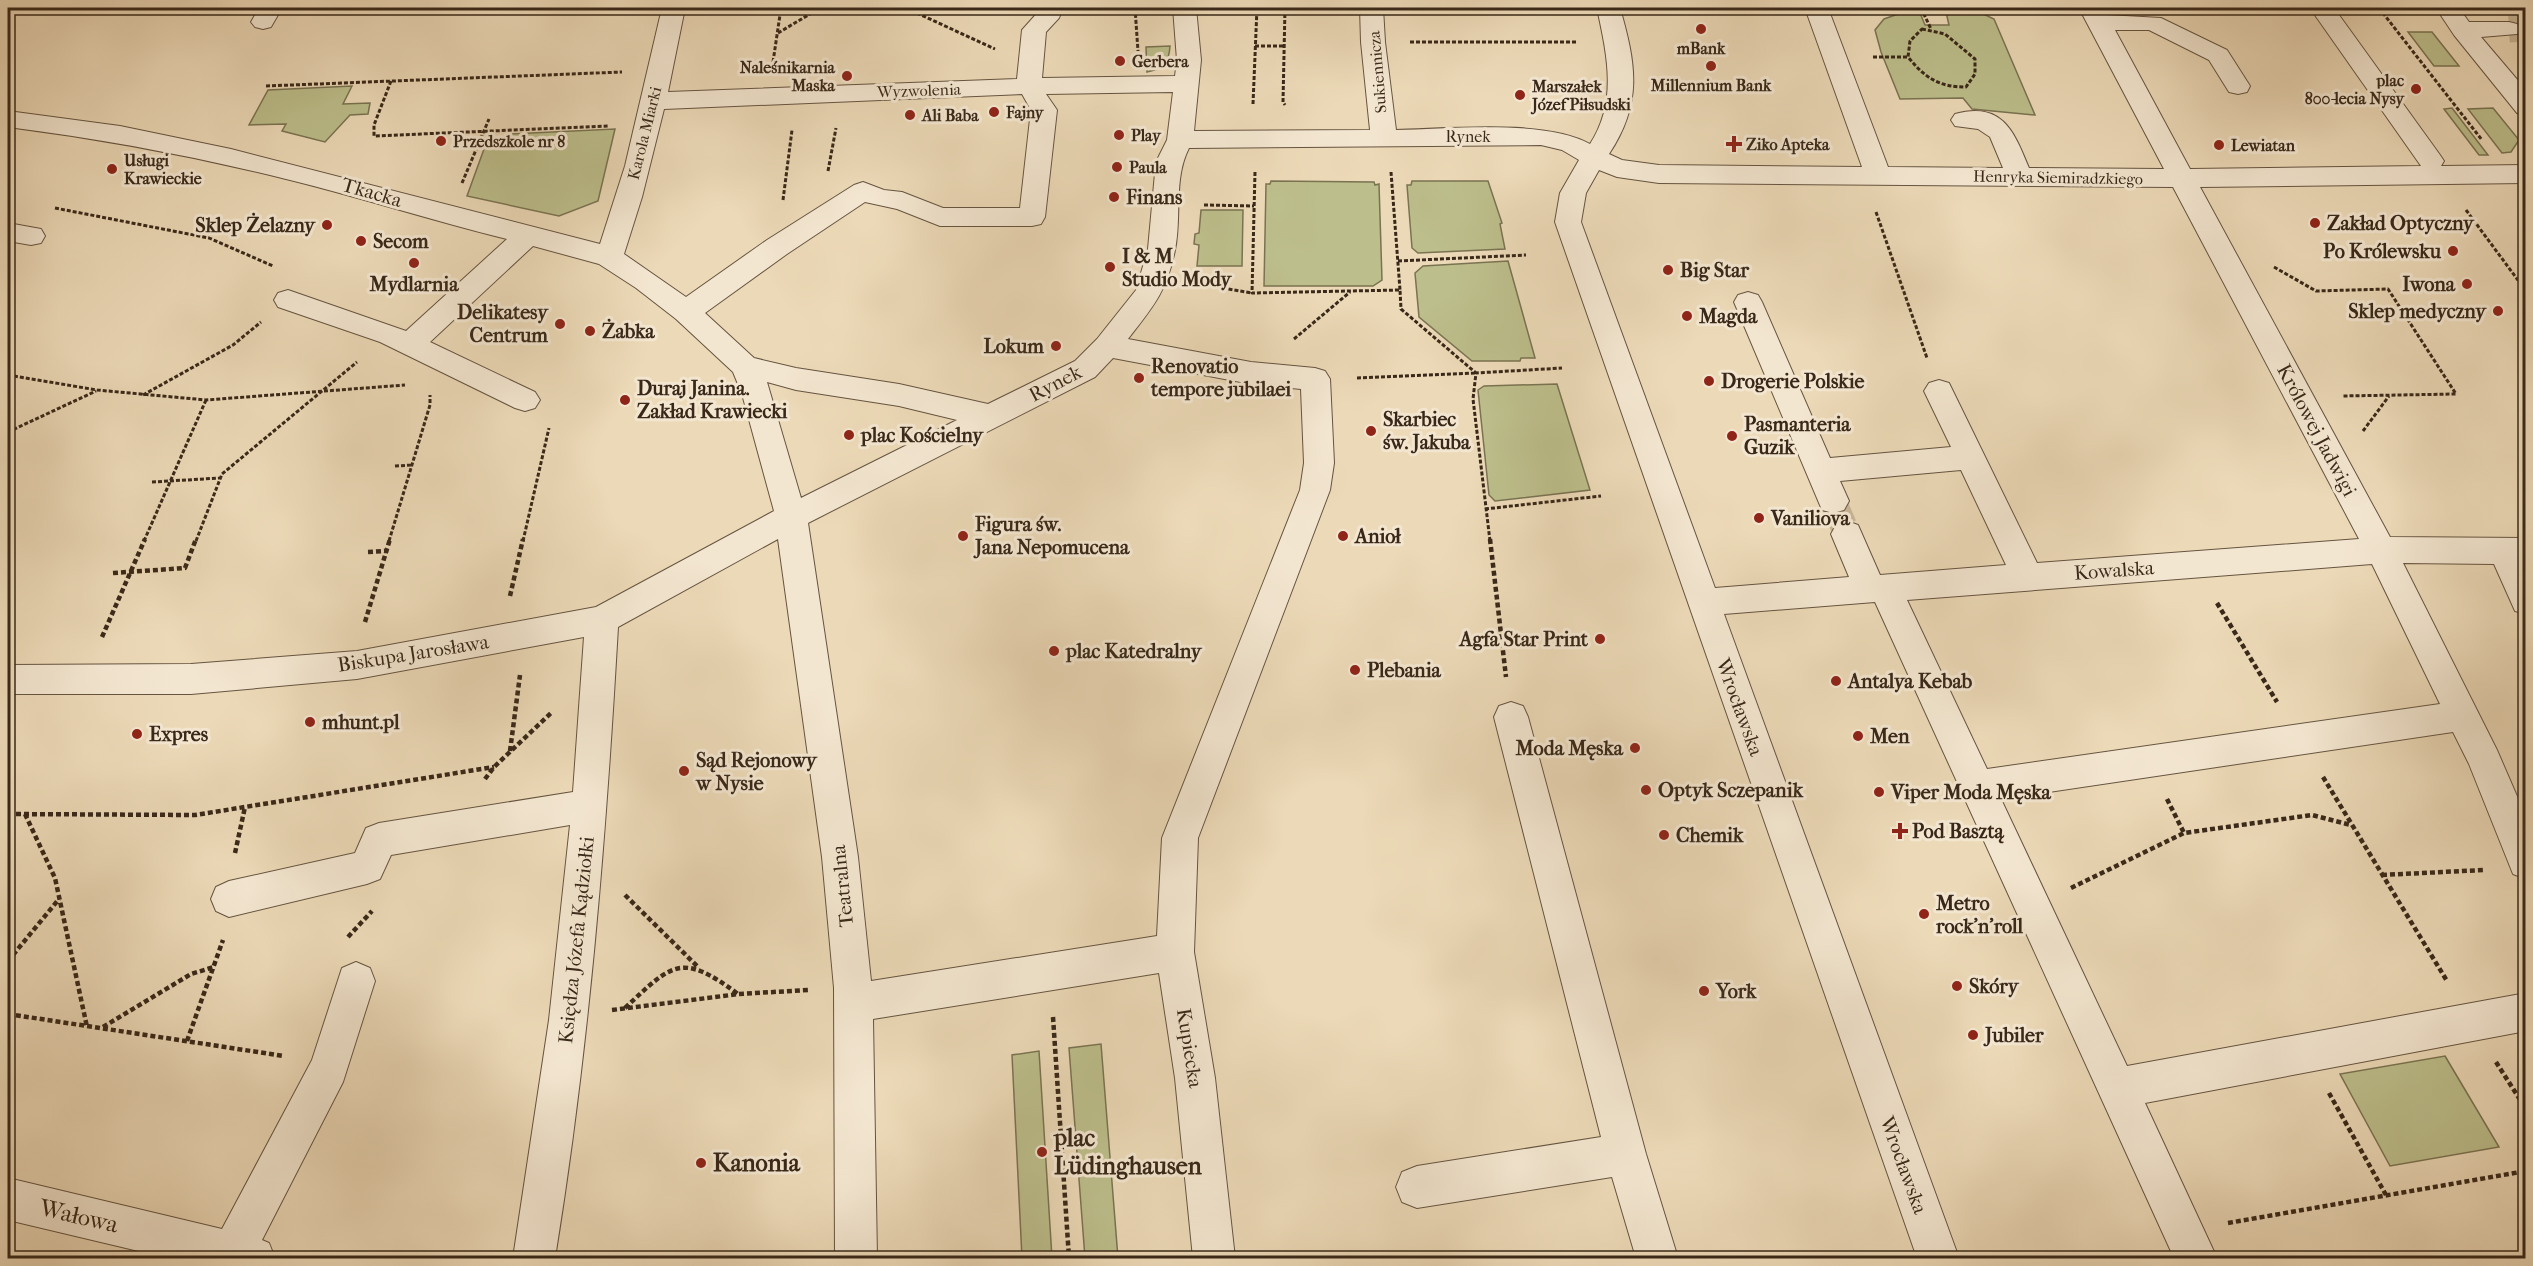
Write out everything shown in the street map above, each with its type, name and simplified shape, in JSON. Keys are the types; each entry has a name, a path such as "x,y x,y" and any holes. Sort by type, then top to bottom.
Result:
{"street":[{"name":"Karola Miarki","path":"609,257 619,231 673,8"},
{"path":"686,312 777,247 863,191 880,198 902,201 940,217 1032,217 1044,110 1029,86 1034,30 1051,14 1051,8"},
{"name":"Rynek","path":"989,416 1054,387 1085,369 1107,346 1149,293 1162,249 1171,158 1180,140 1189,60 1185,8"},
{"name":"Sukiennicza","path":"1372,8 1373,42 1384,137"},
{"path":"1593,158 1615,120 1621,93 1619,59 1609,8"},
{"path":"1817,8 1871,174"},
{"path":"2322,8 2436,169"},
{"path":"2439,8 2462,30 2526,107"},
{"path":"2448,8 2462,30"},
{"path":"2096,15 2153,22 2218,55 2238,86"},
{"name":"Królowej Jadwigi","path":"2096,15 2381,550 2485,761 2526,862"},
{"path":"2462,30 2509,29"},
{"name":"Wyzwolenia","path":"652,101 1029,86 1186,84"},
{"name":"Tkacka","path":"8,119 217,154 333,181 609,257 646,281 710,331 746,366"},
{"path":"1964,120 1984,121 2001,132 2019,176"},
{"name":"Rynek","path":"1180,140 1541,137 1570,144 1593,158"},
{"name":"Henryka Siemiradzkiego","path":"1593,158 1617,168 1659,174 2183,178 2436,169 2518,175"},
{"name":"Wrocławska","path":"1593,158 1578,183 1567,211 1568,222 1938,1258"},
{"path":"400,340 527,236"},
{"path":"288,300 400,340 525,400"},
{"path":"1748,302 1833,501"},
{"path":"1107,346 1251,374 1315,379"},
{"path":"746,366 796,379 899,395 989,416"},
{"path":"746,366 757,394 791,517 989,416"},
{"name":"Kupiecka","path":"1215,1258 1195,1078 1175,952 1180,838 1315,490 1319,463 1315,379"},
{"path":"1939,391 2028,577"},
{"path":"1820,471 1970,457"},
{"name":"Biskupa Jarosława","path":"8,679 191,679 357,665 602,620 791,517"},
{"name":"Teatralna","path":"791,517 840,857 854,995 856,1258"},
{"path":"1847,534 1878,588 1977,786 2189,1245"},
{"name":"Kowalska","path":"1703,602 2381,550 2516,551"},
{"path":"2516,551 2526,601"},
{"name":"Księdza Józefa Kądziołki","path":"534,1258 546,1190 569,1015 589,806 602,620"},
{"path":"1977,786 2463,716"},
{"path":"1511,717 1626,1154 1657,1258"},
{"path":"229,899 367,867 380,840 589,806"},
{"path":"854,995 1051,972 1175,952"},
{"path":"245,1255 329,1068 356,981"},
{"path":"2116,1088 2526,1012"},
{"path":"1417,1186 1626,1154"},
{"name":"Wałowa","path":"8,1199 245,1255"}],"path":[{"path":"768,95 781,8"},
{"path":"777,33 819,8"},
{"path":"906,8 1006,54 1029,86"},
{"path":"1253,104 1257,8"},
{"path":"1285,8 1283,102 1288,106"},
{"path":"1921,8 1931,29"},
{"path":"2379,8 2518,175"},
{"path":"1922,29 1931,29 1938,29 1958,42 1975,59 1975,74 1966,87 1944,88 1923,75 1908,57 1910,41 1922,29"},
{"path":"1373,42 1580,42"},
{"path":"1255,46 1284,46"},
{"path":"266,86 630,72"},
{"path":"392,81 374,126 374,136 587,127"},
{"path":"826,178 843,92"},
{"path":"777,247 796,94"},
{"path":"469,166 489,119"},
{"path":"2436,169 2526,291"},
{"path":"1252,293 1255,172"},
{"path":"1391,172 1401,309 1476,373"},
{"path":"1871,174 1939,391"},
{"path":"784,190 794,190"},
{"path":"1166,204 1254,206"},
{"path":"50,207 209,238 308,282 233,345 143,394"},
{"path":"1398,261 1526,255"},
{"path":"1152,280 1187,282 1252,293 1400,290"},
{"path":"2300,397 2456,394 2388,289 2316,291"},
{"path":"1251,374 1351,291"},
{"path":"113,573 185,568 222,474 322,391 400,340"},
{"path":"1315,379 1562,368"},
{"path":"1476,373 1473,399 1511,717"},
{"path":"8,375 97,390 206,400 405,385"},
{"path":"8,432 97,390"},
{"path":"365,622 430,405 430,390"},
{"path":"2358,438 2390,395"},
{"path":"510,599 556,399 525,400"},
{"path":"102,637 206,400"},
{"path":"395,466 412,465"},
{"path":"152,482 220,478"},
{"path":"1485,509 1601,496"},
{"path":"368,552 386,551"},
{"path":"2193,564 2526,1109"},
{"path":"510,752 526,634"},
{"path":"450,828 494,767 573,692 598,686"},
{"path":"8,814 195,815 494,767"},
{"path":"25,814 55,878 87,1026"},
{"path":"2033,907 2184,833 2312,815 2352,826"},
{"path":"2382,875 2490,870"},
{"path":"583,871 625,895 697,966 739,994"},
{"path":"8,961 59,899"},
{"path":"624,1009 661,975 681,966 697,966"},
{"path":"102,1028 191,974 215,967"},
{"path":"1051,972 1069,1258"},
{"path":"569,1015 739,994 854,995"},
{"path":"8,1014 284,1056"},
{"path":"2306,1053 2386,1195"},
{"path":"2189,1245 2386,1195 2526,1171"}],"green space":[{"path":"1977,11 1994,19 2035,115 1972,109 1963,98 1900,99 1881,52 1875,30 1884,19 1901,13 1920,13 1925,25 1949,25 1946,12"},
{"path":"2408,32 2432,32 2459,66 2434,66"},
{"path":"1170,46 1167,61 1157,69 1147,72 1146,47"},
{"path":"352,86 343,104 370,103 368,114 350,115 325,142 282,131 286,124 249,125 268,90"},
{"path":"2452,108 2488,155 2479,155 2444,109"},
{"path":"2493,108 2519,140 2511,152 2502,153 2468,109"},
{"path":"615,129 598,201 559,216 467,196 488,138 503,138 510,134"},
{"path":"1271,181 1374,182 1375,185 1379,184 1382,280 1373,286 1264,286 1266,184 1270,184"},
{"path":"1412,181 1488,181 1502,223 1500,224 1505,249 1418,253 1412,248 1407,185 1411,185"},
{"path":"1201,210 1243,210 1242,266 1197,266 1199,245 1194,244 1195,234 1199,233"},
{"path":"1508,261 1535,358 1521,358 1520,361 1472,361 1419,317 1415,273 1423,266"},
{"path":"1557,384 1590,490 1495,501 1489,495 1478,390 1484,386"},
{"path":"1101,1044 1118,1258 1085,1258 1069,1048"},
{"path":"1039,1051 1052,1258 1022,1258 1012,1055"},
{"path":"2445,1056 2499,1147 2390,1166 2340,1074"}],"tunnel":[{"path":"2509,29 2526,28"},
{"path":"1833,501 1847,534"}],"place":[{"name":"mBank","path":"1701,29"},
{"name":"Gerbera","path":"1120,61"},
{"name":"Millennium Bank","path":"1711,66"},
{"name":"Naleśnikarnia Maska","path":"847,76"},
{"name":"plac 800-lecia Nysy","path":"2416,89"},
{"name":"Marszałek Józef Piłsudski","path":"1520,95"},
{"name":"Fajny","path":"994,112"},
{"name":"Ali Baba","path":"910,115"},
{"name":"Play","path":"1119,135"},
{"name":"Przedszkole nr 8","path":"441,141"},
{"name":"Ziko Apteka","path":"1734,144"},
{"name":"Lewiatan","path":"2219,145"},
{"name":"Paula","path":"1117,167"},
{"name":"Usługi Krawieckie","path":"112,169"},
{"name":"Finans","path":"1114,197"},
{"name":"Zakład Optyczny","path":"2315,223"},
{"name":"Sklep Żelazny","path":"327,225"},
{"name":"Secom","path":"361,241"},
{"name":"Po Królewsku","path":"2453,251"},
{"name":"Mydlarnia","path":"414,263"},
{"name":"I & M Studio Mody","path":"1110,267"},
{"name":"Big Star","path":"1668,270"},
{"name":"Iwona","path":"2467,284"},
{"name":"Sklep medyczny","path":"2498,311"},
{"name":"Magda","path":"1687,316"},
{"name":"Delikatesy Centrum","path":"560,324"},
{"name":"Żabka","path":"590,331"},
{"name":"Lokum","path":"1056,346"},
{"name":"Renovatio tempore jubilaei","path":"1139,378"},
{"name":"Drogerie Polskie","path":"1709,381"},
{"name":"Duraj Janina. Zakład Krawiecki","path":"625,400"},
{"name":"Skarbiec św. Jakuba","path":"1371,431"},
{"name":"plac Kościelny","path":"849,435"},
{"name":"Pasmanteria Guzik","path":"1732,436"},
{"name":"Vaniliova","path":"1759,518"},
{"name":"Figura św. Jana Nepomucena","path":"963,536"},
{"name":"Anioł","path":"1343,536"},
{"name":"Agfa Star Print","path":"1600,639"},
{"name":"plac Katedralny","path":"1054,651"},
{"name":"Plebania","path":"1355,670"},
{"name":"Antalya Kebab","path":"1836,681"},
{"name":"mhunt.pl","path":"310,722"},
{"name":"Expres","path":"137,734"},
{"name":"Men","path":"1858,736"},
{"name":"Moda Męska","path":"1635,748"},
{"name":"Sąd Rejonowy w Nysie","path":"684,771"},
{"name":"Optyk Sczepanik","path":"1646,790"},
{"name":"Viper Moda Męska","path":"1879,792"},
{"name":"Pod Basztą","path":"1900,831"},
{"name":"Chemik","path":"1664,835"},
{"name":"Metro rock'n'roll","path":"1924,914"},
{"name":"Skóry","path":"1957,986"},
{"name":"York","path":"1704,991"},
{"name":"Jubiler","path":"1973,1035"},
{"name":"plac Lüdinghausen","path":"1042,1152"},
{"name":"Kanonia","path":"701,1163"}]}
